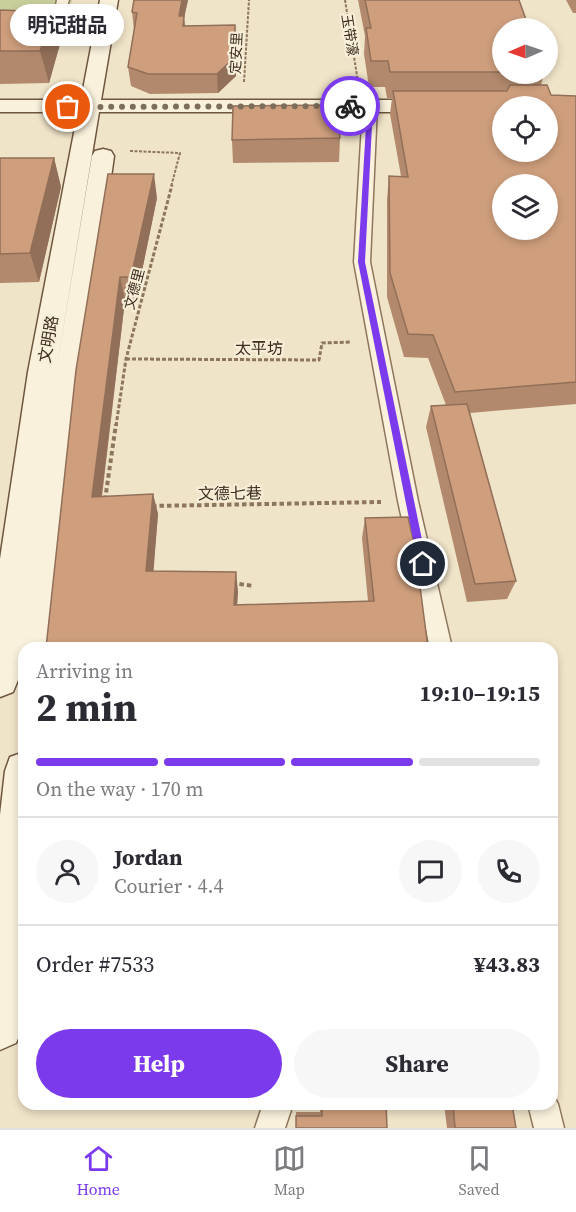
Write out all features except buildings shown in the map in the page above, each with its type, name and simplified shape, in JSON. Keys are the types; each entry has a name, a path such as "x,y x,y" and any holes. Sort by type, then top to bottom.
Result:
{"main road":[{"name":"文明路","path":"38,642 67,392 104,150 109,0"},
{"name":"文明路","path":"0,681 42,372 106,99"},
{"path":"0,106 106,99 243,106 460,106"},
{"path":"0,1027 7,865 18,804"}],"lane":[{"path":"0,17 39,19 60,13 63,0"},
{"path":"366,106 362,262 408,501 440,642"},
{"path":"270,1128 276,1110"},
{"path":"544,1110 549,1128"}],"path":[{"name":"定安里","path":"243,106 249,0"},
{"name":"玉带濠","path":"345,0 366,106"},
{"name":"文德里","path":"52,507 104,507 126,359 180,153 104,150"},
{"name":"太平坊","path":"126,359 319,360 322,343 377,341"},
{"name":"文德七巷","path":"151,506 408,501"},
{"path":"223,581 254,586"}],"green space":[{"path":"0,0 72,0 65,22 0,20"}],"way so far":[{"path":"68,107 350,106"}],"place":[{"name":"明记甜品","path":"68,107"}],"route":[{"path":"350,106 370,106 362,262 408,501 423,564"}]}
